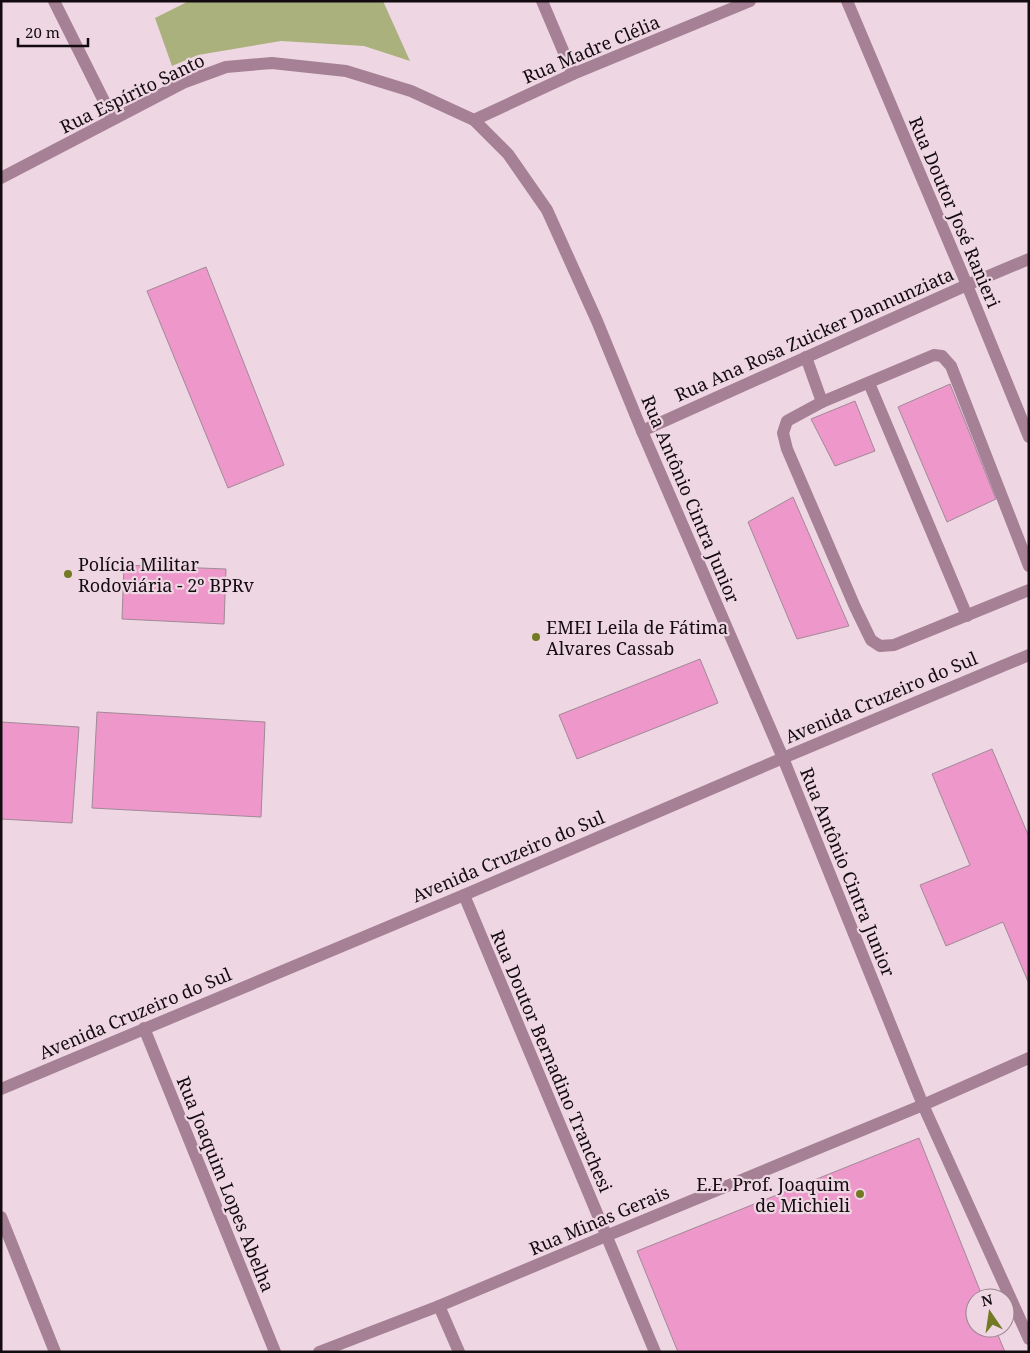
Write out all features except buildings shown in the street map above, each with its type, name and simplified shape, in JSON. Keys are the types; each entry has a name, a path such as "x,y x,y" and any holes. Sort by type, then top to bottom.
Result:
{"street":[{"path":"54,1 114,119"},
{"path":"542,1 572,74"},
{"name":"Rua Madre Clélia","path":"474,120 572,74 750,1"},
{"name":"Rua Doutor José Ranieri","path":"847,1 1029,437"},
{"name":"Rua Espírito Santo","path":"1,178 185,82 226,67 272,63 346,71"},
{"name":"Rua Antônio Cintra Junior","path":"346,71 411,91 474,120 508,154 547,210 597,321 642,431 783,758 923,1105 1029,1339"},
{"name":"Rua Ana Rosa Zuicker Dannunziata","path":"642,431 967,285 1029,260"},
{"path":"1029,566 951,366 942,356 934,355 822,402 787,421 782,432 787,449 871,640 880,646 894,645 1029,590"},
{"path":"806,358 822,402"},
{"path":"869,383 967,616"},
{"name":"Avenida Cruzeiro do Sul","path":"1,1088 464,895 1029,655"},
{"name":"Rua Doutor Bernadino Tranchesi","path":"464,895 655,1352"},
{"name":"Rua Joaquim Lopes Abelha","path":"144,1028 275,1352"},
{"name":"Rua Minas Gerais","path":"319,1352 439,1306 923,1105 1029,1058"},
{"path":"1,1217 55,1352"},
{"path":"439,1306 459,1352"}],"green space":[{"path":"189,1 383,1 410,61 364,46 281,41 198,55 172,66 155,18"}],"place":[{"name":"Polícia Militar Rodoviária - 2º BPRv","path":"68,574"},
{"name":"EMEI Leila de Fátima Alvares Cassab","path":"536,637"},
{"name":"E.E. Prof. Joaquim de Michieli","path":"860,1194"}]}
